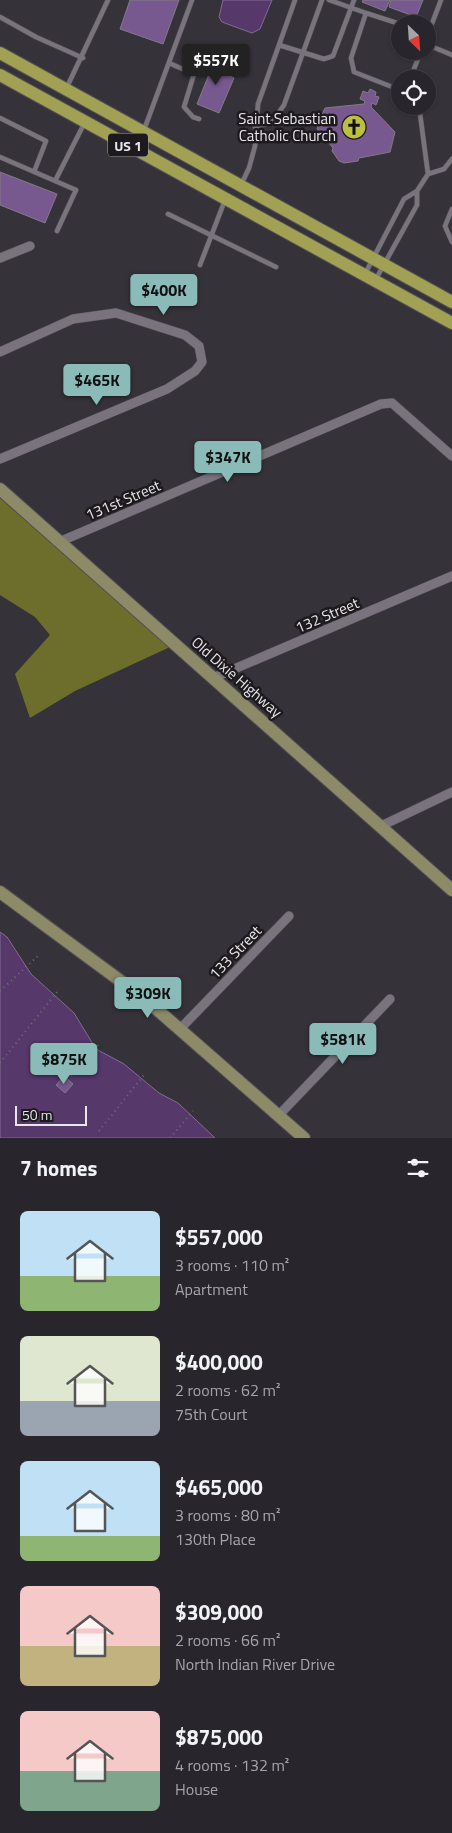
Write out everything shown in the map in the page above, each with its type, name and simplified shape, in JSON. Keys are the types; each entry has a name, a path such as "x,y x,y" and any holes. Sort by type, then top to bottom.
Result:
{"main road":[{"name":"US 1","path":"0,53 452,302"},
{"name":"US 1","path":"0,75 452,323"}],"street":[{"path":"0,258 30,246"},
{"path":"0,352 73,319 116,313 185,335 199,346 202,362 195,371 167,389 0,459"},
{"name":"131st Street","path":"59,542 381,404 392,403 452,456"},
{"name":"Old Dixie Highway","path":"0,488 452,890"},
{"name":"132 Street","path":"213,678 452,576"},
{"path":"381,826 452,792"},
{"path":"0,892 145,998 304,1138"},
{"name":"133 Street","path":"181,1028 289,916"},
{"path":"279,1115 390,999"}],"lane":[{"path":"66,89 108,0"},
{"path":"143,133 192,0"},
{"path":"241,186 249,168 255,146 258,104 295,0"},
{"path":"255,127 272,122 284,104 322,0"},
{"path":"329,0 391,21"},
{"path":"278,45 324,59 333,56 354,0"},
{"path":"435,15 441,0"},
{"path":"366,13 350,58 354,72 391,86"},
{"path":"0,17 36,37 82,58"},
{"path":"436,48 452,55"},
{"path":"169,63 194,74 184,107 193,117 199,119"},
{"path":"420,115 428,174"},
{"path":"0,118 46,142 34,172"},
{"path":"55,181 85,122"},
{"path":"0,157 76,190 57,231"},
{"path":"370,278 373,258 404,199 417,191 428,174 444,169 452,159"},
{"path":"370,278 384,264 417,205 417,191"},
{"path":"200,265 226,199"},
{"path":"452,210 445,226 452,242"},
{"path":"168,214 276,267"}],"path":[{"path":"0,992 40,954"},
{"path":"0,1063 57,992"},
{"path":"68,1080 98,1045"},
{"path":"99,1131 144,1075"},
{"path":"170,1138 193,1111"}],"shaded area":[{"path":"223,0 272,0 260,29 252,33 222,22 219,17"},
{"path":"0,498 170,647 75,691 30,718 15,674 50,635 35,617 0,595"},
{"path":"0,932 7,937 31,974 74,1013 96,1049 124,1064 159,1093 178,1103 215,1138 0,1138"}],"building":[{"path":"130,0 179,0 163,44 120,29"},
{"path":"363,0 390,0 385,11 362,2"},
{"path":"391,0 423,0 417,15 411,15 389,7"},
{"path":"218,52 229,57 222,72 234,78 219,113 197,104"},
{"name":"Saint Sebastian Catholic Church","path":"370,89 376,92 375,96 379,97 376,105 372,103 371,107 395,132 390,152 344,163 339,161 332,151 333,148 317,129 319,121 325,108 364,104 365,101 360,99 363,91 368,93"},
{"path":"0,172 57,194 45,223 0,205"},
{"path":"64,1076 73,1084 65,1093 56,1085"}],"place":[{"name":"Saint Sebastian Catholic Church","path":"354,127"}]}
